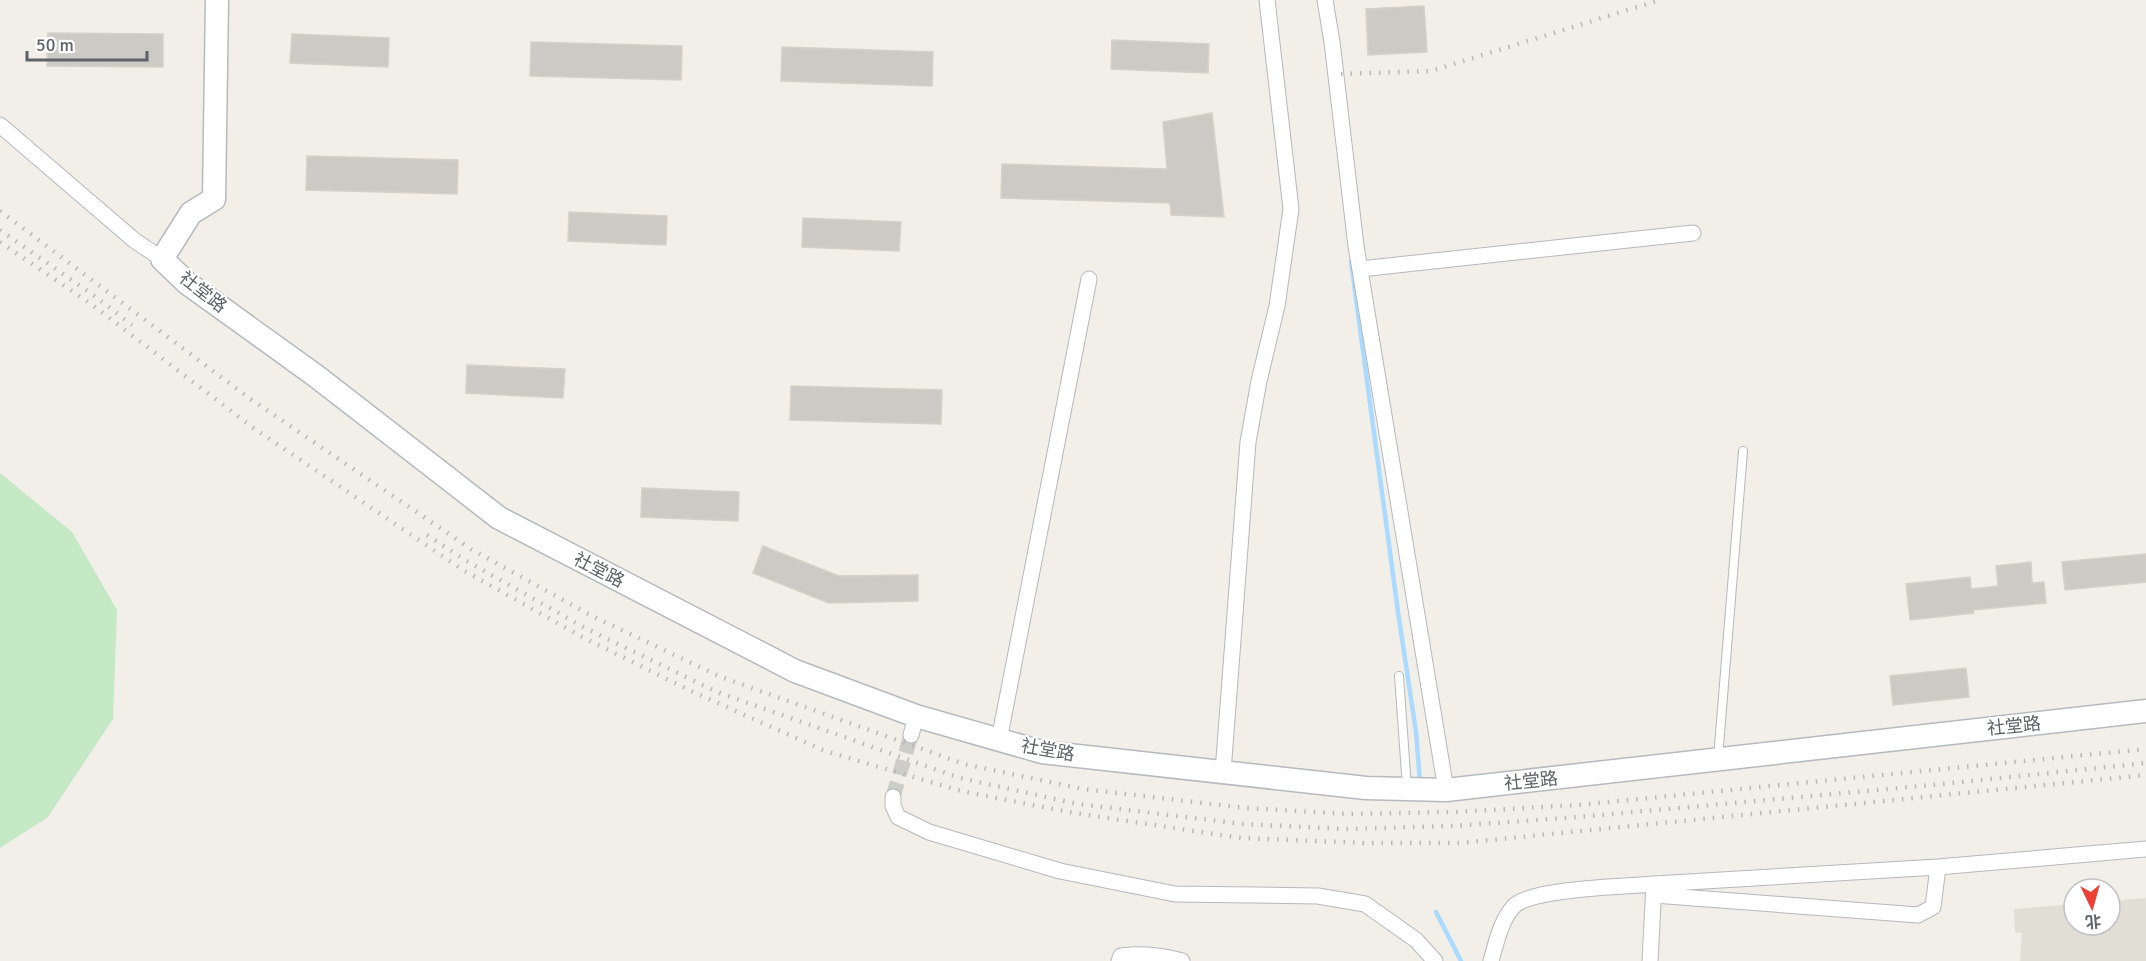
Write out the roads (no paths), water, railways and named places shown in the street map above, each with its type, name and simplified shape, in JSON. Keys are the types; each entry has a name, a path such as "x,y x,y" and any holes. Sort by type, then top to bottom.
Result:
{"street":[{"name":"社堂路","path":"217,0 214,199 191,213 162,260 187,283 316,376 499,518 795,671 913,725 999,740 1042,752 1366,788 1446,790 2146,711"},
{"path":"1223,772 1248,442 1259,381 1277,306 1291,208 1267,0"},
{"path":"1324,0 1332,42 1360,269 1446,790"},
{"path":"0,125 134,240 162,260"},
{"path":"1360,269 1693,233"},
{"path":"999,740 1089,279"},
{"path":"893,797 893,806 898,817 929,832 1060,871 1175,894 1318,896 1365,904 1416,940 1435,961"},
{"path":"1491,961 1507,915 1517,904 1551,892 1654,890 2146,849"},
{"path":"1654,890 1918,915 1933,908 1938,867"},
{"path":"1650,961 1654,890"},
{"path":"1119,961 1122,956 1139,954 1182,961"}],"lane":[{"path":"1718,759 1743,451"},
{"path":"1399,676 1407,789"}],"waterway":[{"path":"1351,261 1416,732 1420,782"},
{"path":"1436,912 1461,961"}],"tunnel":[{"path":"893,797 911,735"}],"railway":[{"path":"1341,74 1431,71 1660,0"},
{"path":"0,211 249,398 471,549 592,616 721,677 964,764 1083,789 1246,808 1348,814 1455,812 1578,805 2146,749"},
{"path":"0,230 132,325"},
{"path":"0,242 91,304 252,427 463,570 584,638 691,691 825,751 961,791 1074,813 1241,838 1364,843 1460,843 2146,775"},
{"path":"427,535 465,560 585,628 717,692 960,778 1078,804 1243,824 1346,829 1453,826 1932,785 2146,763"}]}
